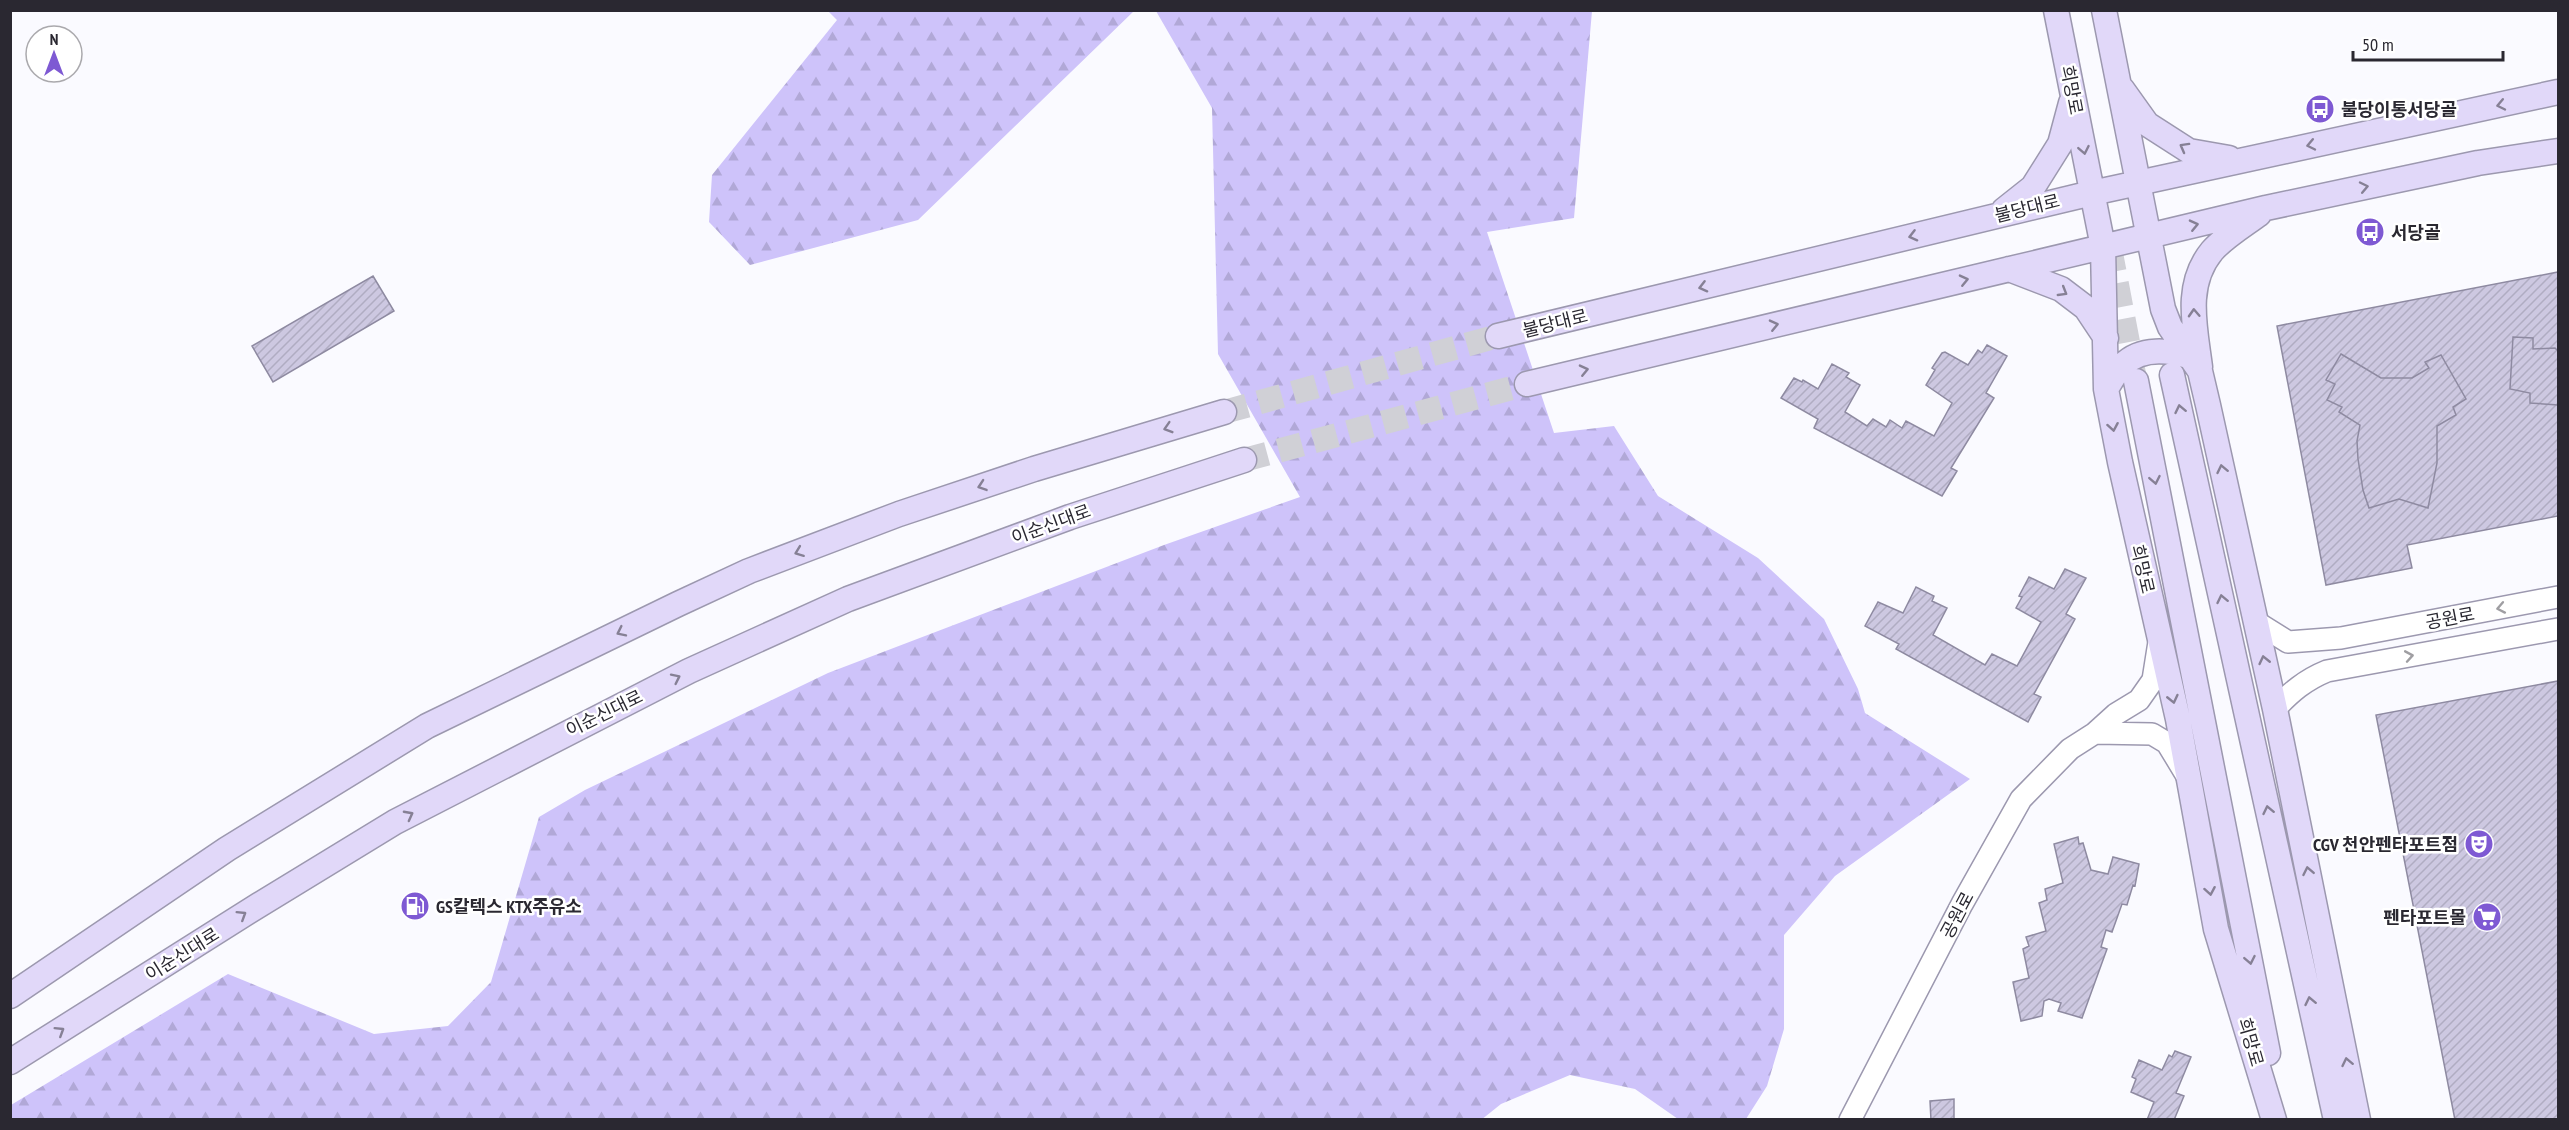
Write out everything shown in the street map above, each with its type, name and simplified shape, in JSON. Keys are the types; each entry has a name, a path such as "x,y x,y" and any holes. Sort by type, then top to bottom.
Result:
{"main road":[{"name":"희망로","path":"2056,10 2103,247 2106,389 2120,462 2191,782 2216,929 2274,1119"},
{"path":"2104,10 2163,309 2170,327 2195,364"},
{"path":"2118,83 2147,124 2190,151 2240,160"},
{"name":"불당대로","path":"1498,336 2137,182 2559,92"},
{"path":"1997,216 2033,187 2060,144 2073,94"},
{"path":"1527,384 2266,208 2478,163 2559,151"},
{"path":"2266,208 2212,250 2196,276 2193,309 2195,364 2275,709 2358,1119"},
{"path":"2009,269 2061,289 2086,309 2106,338"},
{"path":"2106,389 2123,365 2135,357 2158,351 2174,352 2195,364"},
{"path":"2172,375 2336,1119"},
{"path":"2136,381 2273,1074 2279,1119"},
{"path":"10,996 227,849 427,726 668,609 749,571 899,514 1034,469 1224,411"},
{"name":"이순신대로","path":"10,1062 395,822 689,671 848,599 1070,517 1244,460"}],"street":[{"name":"공원로","path":"2256,622 2288,642 2341,638 2559,597"},
{"name":"공원로","path":"2275,709 2310,678 2327,671 2559,629"},
{"name":"공원로","path":"1850,1119 1962,904 2021,799 2070,749 2095,733 2116,714 2139,700 2153,680 2159,640"},
{"path":"2095,733 2152,734 2167,743 2191,782"}],"green space":[{"path":"828,11 1134,11 918,220 750,265 709,222 712,175 837,20"},
{"path":"1156,11 1592,11 1574,218 1487,232 1554,433 1614,426 1658,496 1758,558 1824,619 1858,689 1865,713 1970,779 1835,876 1784,935 1784,1029 1767,1086 1746,1119 1678,1119 1635,1089 1570,1075 1501,1104 1481,1120 11,1120 11,1105 228,974 374,1034 448,1026 491,982 539,817 585,790 828,673 1164,545 1300,497 1218,354 1212,108"}],"building":[{"path":"2558,272 2558,516 2407,545 2412,568 2326,585 2277,326"},
{"path":"373,276 394,311 273,382 252,346"},
{"path":"2513,337 2533,338 2533,349 2555,348 2558,351 2558,405 2530,403 2530,393 2510,389"},
{"path":"1987,345 2007,356 1986,393 1994,398 1951,468 1957,471 1942,496 1814,428 1818,419 1781,398 1794,378 1802,382 1803,380 1818,389 1832,364 1849,373 1846,377 1860,385 1845,412 1867,426 1873,419 1886,427 1890,420 1902,428 1906,421 1934,436 1952,403 1926,385 1935,370 1932,368 1945,352 1968,365 1978,350 1982,353"},
{"path":"2341,354 2381,378 2412,378 2429,368 2425,362 2441,355 2466,399 2453,407 2456,415 2437,426 2437,463 2428,508 2399,499 2369,508 2363,490 2358,459 2357,441 2360,425 2339,412 2342,407 2327,400 2335,384 2326,380"},
{"path":"2065,569 2086,578 2066,614 2075,619 2034,694 2041,697 2028,722 1896,649 1899,644 1865,626 1878,602 1903,613 1916,587 1934,596 1932,601 1947,608 1933,635 1985,665 1992,654 2017,666 2041,622 2016,608 2022,597 2019,596 2029,577 2054,589"},
{"name":"펜타포트몰","path":"2558,681 2558,1120 2455,1120 2376,715"},
{"path":"2078,837 2079,844 2083,843 2091,870 2108,874 2113,857 2139,864 2135,886 2133,885 2127,905 2122,904 2112,932 2106,930 2101,947 2107,949 2082,1018 2058,1011 2061,1003 2049,999 2044,1001 2042,1016 2021,1021 2013,982 2029,978 2023,949 2029,946 2026,937 2046,931 2039,903 2047,900 2045,889 2063,883 2054,844"},
{"path":"2175,1051 2191,1057 2176,1093 2184,1096 2174,1120 2147,1120 2154,1102 2131,1092 2136,1079 2132,1077 2139,1060 2162,1070 2169,1055 2172,1057"},
{"path":"1954,1099 1954,1120 1931,1120 1930,1101"}],"tunnel":[{"path":"2110,248 2135,379"},
{"path":"1224,412 1498,336"},
{"path":"1244,460 1527,384"}],"place":[{"name":"불당이통서당골","path":"2320,109"},
{"name":"서당골","path":"2370,232"},
{"name":"CGV 천안펜타포트점","path":"2479,844"},
{"name":"GS칼텍스 KTX주유소","path":"415,906"},
{"name":"펜타포트몰","path":"2487,917"}]}
